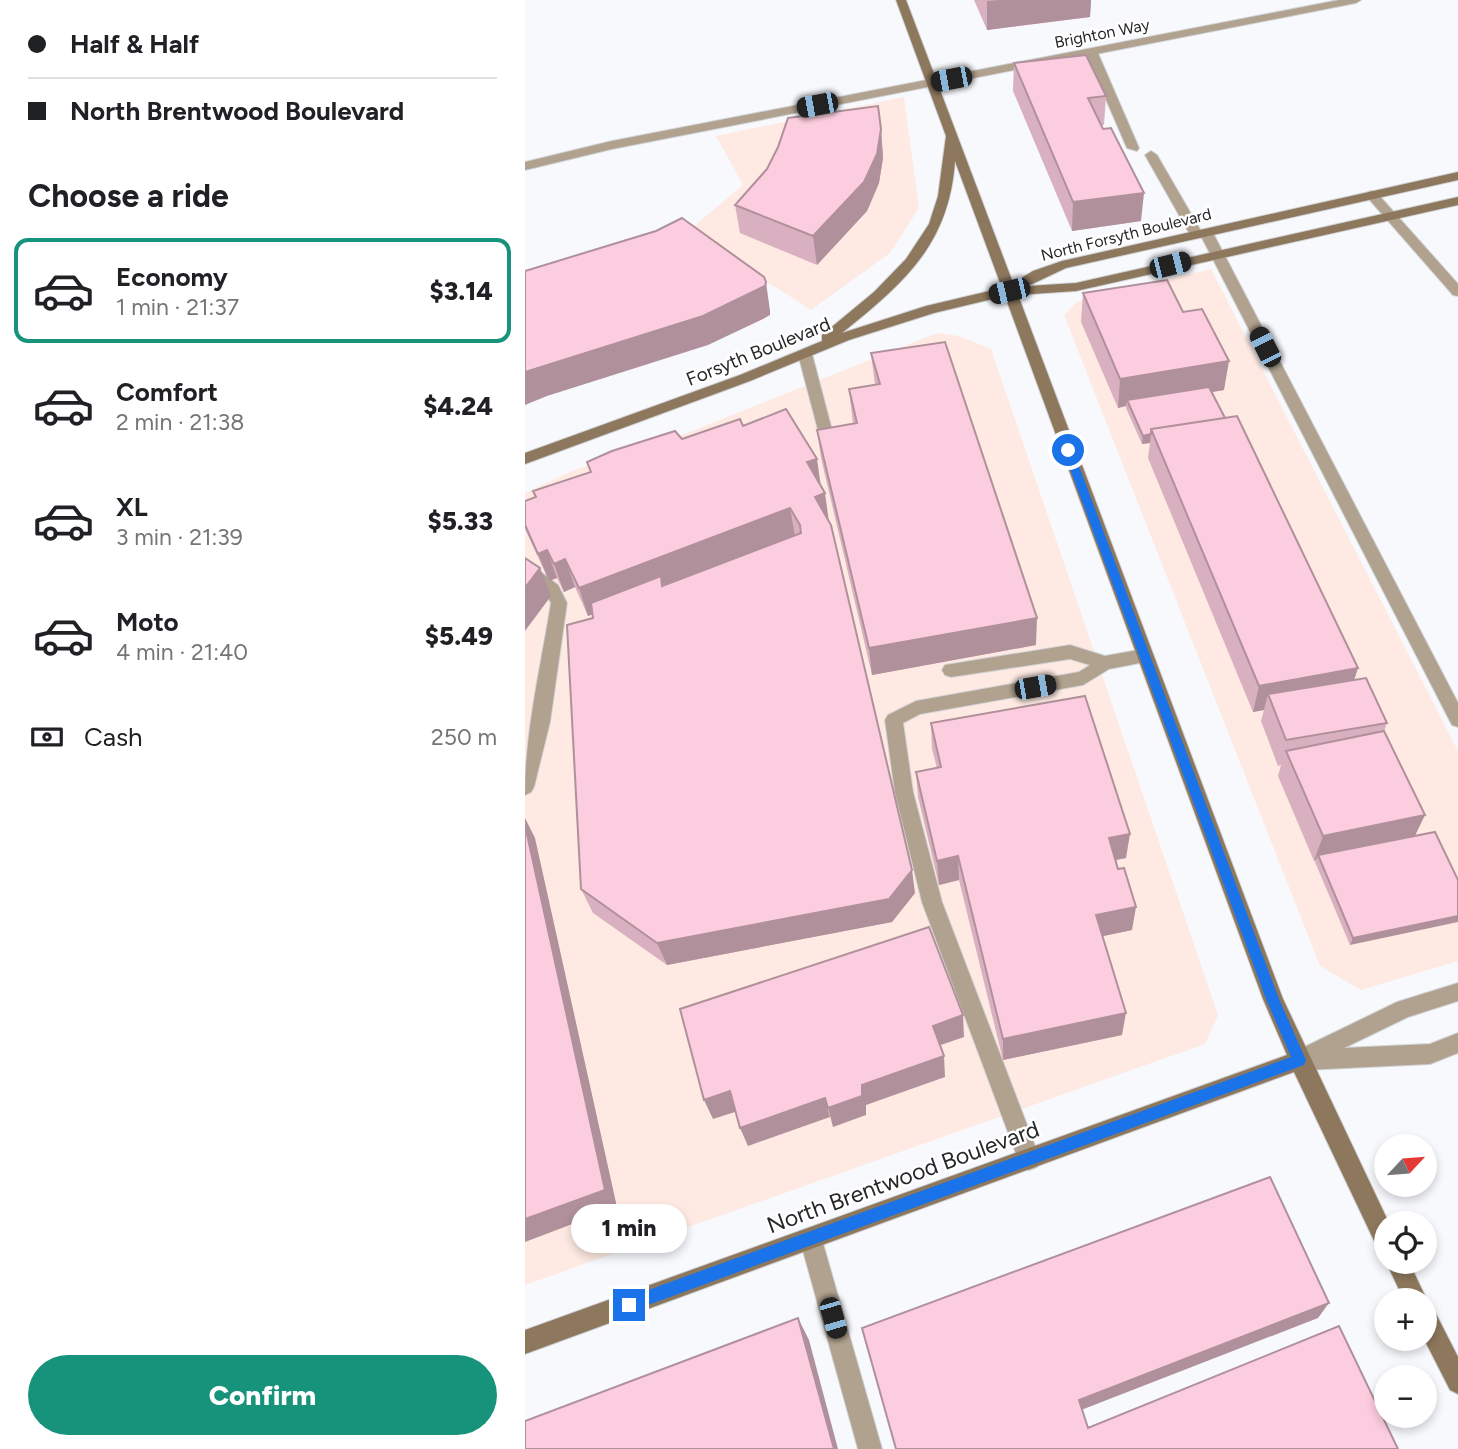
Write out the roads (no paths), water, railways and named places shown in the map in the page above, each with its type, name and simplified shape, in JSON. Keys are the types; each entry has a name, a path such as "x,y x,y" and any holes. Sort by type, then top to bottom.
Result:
{"main road":[{"path":"901,0 1273,999 1299,1060 1374,1216"},
{"path":"806,354 866,305 901,272 921,248 936,224 943,202 950,136"},
{"name":"North Forsyth Boulevard","path":"1009,291 1038,274 1062,265 1458,176"},
{"name":"North Forsyth Boulevard","path":"1009,291 1076,287 1458,201"},
{"name":"Forsyth Boulevard","path":"525,459 883,323 1009,291"},
{"name":"North Brentwood Boulevard","path":"525,1342 1299,1060"},
{"path":"1437,1340 1458,1382"}],"street":[{"name":"Brighton Way","path":"525,166 612,145 1356,0"},
{"path":"1091,51 1133,148"},
{"path":"1151,155 1216,254 1458,720"},
{"path":"1372,195 1458,292"},
{"path":"806,354 831,456"},
{"path":"525,566 552,589 559,604 541,722 525,787"},
{"path":"951,670 1070,652 1105,663"},
{"path":"1029,1159 932,902 904,792 894,720 916,708 1083,678 1105,663 1144,656"},
{"name":"North Brentwood Boulevard","path":"1299,1060 1404,1009 1458,992"},
{"name":"North Brentwood Boulevard","path":"1299,1060 1430,1054 1458,1043"},
{"path":"811,1240 870,1449"}]}
